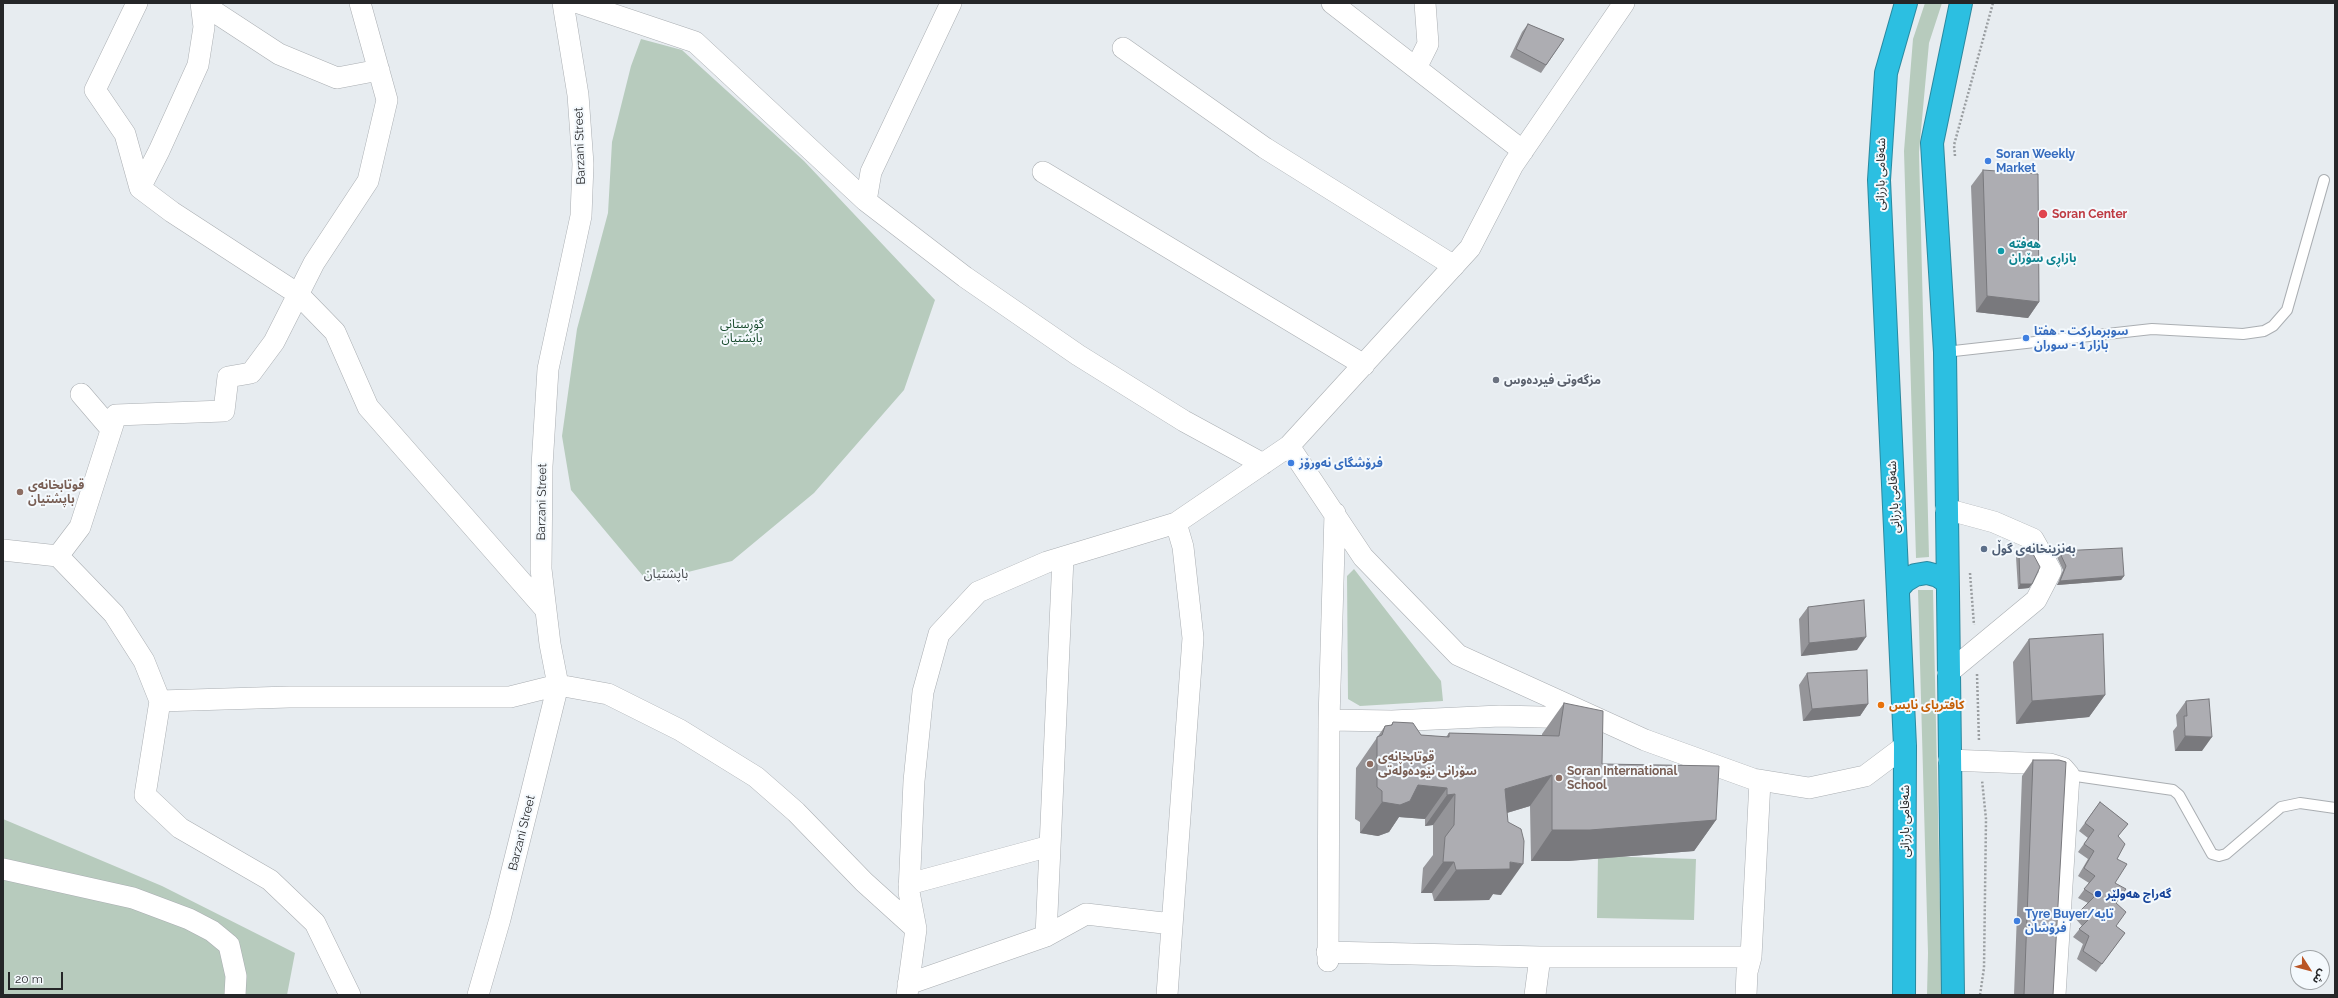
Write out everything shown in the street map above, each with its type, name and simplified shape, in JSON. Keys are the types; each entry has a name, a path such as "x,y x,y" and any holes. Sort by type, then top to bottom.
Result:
{"highway":[{"name":"شەقامی بارزانی","path":"1904,995 1905,746 1879,180 1886,73 1906,3"},
{"path":"1952,995 1945,352 1932,143 1961,3"},
{"path":"1898,589 1905,581 1915,575 1926,573 1938,576 1947,582"}],"street":[{"path":"138,3 95,90 125,134 140,188 172,212 298,294 334,332 368,407 546,610"},
{"path":"140,188 159,151 198,65 204,27 201,3"},
{"path":"201,3 279,54 337,78 379,70"},
{"path":"58,556 80,527 116,415 224,410 228,377 251,373 274,342 314,263 368,181 387,100 360,3"},
{"name":"Barzani Street","path":"478,995 500,919 558,685 541,569 542,466 548,369 581,216 583,164 578,95 563,3"},
{"path":"579,3 695,42 866,201 965,277 1078,355 1184,421 1263,464"},
{"path":"866,201 871,172 951,3"},
{"path":"1332,3 1523,151"},
{"path":"1416,68 1428,44 1425,3"},
{"path":"1172,924 1086,914 1046,936 908,989 916,929 909,884 914,781 923,692 939,634 978,592 1063,558 1176,523 1289,446 1470,248 1513,166 1624,3"},
{"path":"1123,48 1265,148 1454,266"},
{"path":"1043,172 1364,365"},
{"path":"81,394 111,429"},
{"path":"1289,446 1363,557 1458,654 1645,740 1760,781 1809,788 1865,776 1905,746"},
{"path":"1946,509 1994,522 2033,539 2051,571 2036,600 1948,672"},
{"path":"1335,513 1329,720 1328,957 1751,957"},
{"path":"1167,995 1193,638 1183,547 1176,523"},
{"path":"3,550 58,556 114,614 144,661 160,701 145,795 180,828 270,880 315,923 350,995"},
{"path":"1046,936 1063,558"},
{"path":"160,701 289,697 510,697 558,685 608,694 680,730 756,777 796,812 864,882 916,929"},
{"path":"1329,720 1392,721 1500,716 1598,718"},
{"path":"1949,760 2050,764 2063,768 2069,775 2055,995"},
{"path":"1746,995 1747,972 1751,957 1760,781"},
{"path":"909,884 1050,846"},
{"path":"3,869 133,898 190,919 206,928 228,945 236,976 235,995"},
{"path":"1535,995 1540,957"}],"lane":[{"path":"1945,352 2152,329 2243,334 2264,331 2277,323 2288,310 2324,180"},
{"path":"2069,775 2173,790 2179,795 2212,854 2218,856 2226,854 2281,807 2300,803 2335,808"}],"green space":[{"path":"1925,3 1942,3 1929,43 1919,152 1929,557 1916,558 1904,151 1913,39"},
{"name":"گۆڕستانی باپشتیان","path":"641,39 682,50 804,161 935,300 904,390 814,493 732,561 648,582 571,490 562,436 577,329 608,213 612,142 631,66"},
{"path":"1354,569 1441,681 1443,701 1360,706 1348,699 1347,576"},
{"path":"1918,590 1933,590 1942,995 1927,995 1928,953"},
{"path":"3,819 162,886 295,953 287,995 3,995"},
{"path":"1598,856 1696,859 1694,920 1597,918"}],"building":[{"path":"1528,24 1564,39 1546,65 1516,49"},
{"name":"هەفتە بازاڕی سۆران","path":"1983,170 2038,174 2039,302 1987,296"},
{"path":"2122,548 2124,576 2060,581 2066,566 2059,551"},
{"path":"2032,552 2040,567 2032,584 2020,584 2019,553"},
{"path":"1864,600 1866,637 1809,643 1808,607"},
{"path":"2103,634 2105,695 2032,701 2029,639"},
{"path":"1867,670 1868,704 1812,709 1807,673"},
{"path":"2209,699 2212,737 2185,736 2184,716 2187,716 2186,701"},
{"path":"1564,703 1603,711 1602,764 1719,766 1716,820 1590,830 1552,830 1552,775 1505,789 1508,822 1521,829 1524,841 1523,864 1510,862 1510,869 1456,870 1454,862 1443,862 1445,837 1454,825 1455,794 1447,795 1447,788 1418,785 1410,801 1400,805 1382,802 1382,791 1377,787 1377,737 1382,735 1385,726 1392,725 1393,722 1413,723 1421,735 1449,737 1449,733 1559,736"},
{"path":"2033,760 2059,760 2066,762 2053,995 2024,995"},
{"name":"گەراج هەولێر","path":"2100,802 2128,824 2118,836 2125,844 2117,859 2127,864 2115,883 2126,889 2116,903 2126,912 2116,926 2125,933 2102,964 2083,951 2089,936 2079,929 2089,919 2081,910 2095,896 2084,889 2095,876 2084,868 2094,851 2084,844 2094,830 2085,823"}],"place":[{"name":"Soran Weekly Market","path":"1988,161"},
{"name":"Soran Center","path":"2043,214"},
{"name":"هەفتە بازاڕی سۆران","path":"2001,251"},
{"name":"سوبرماركت - هفتا بازار 1 - سوران","path":"2026,338"},
{"name":"مزگەوتی فیردەوس","path":"1496,380"},
{"name":"فرۆشگای نەورۆز","path":"1291,463"},
{"name":"قوتابخانەی باپشتیان","path":"20,492"},
{"name":"بەنزینخانەی گوڵ","path":"1984,549"},
{"name":"کافتریای نایس","path":"1881,705"},
{"name":"قوتابخانەی سۆرانی نێودەوڵەتی","path":"1370,764"},
{"name":"Soran International School","path":"1559,778"},
{"name":"گەراج هەولێر","path":"2098,894"},
{"name":"Tyre Buyer/تایە فرۆشان","path":"2017,921"}],"district":[{"name":"باپشتیان","path":"666,574"}]}
